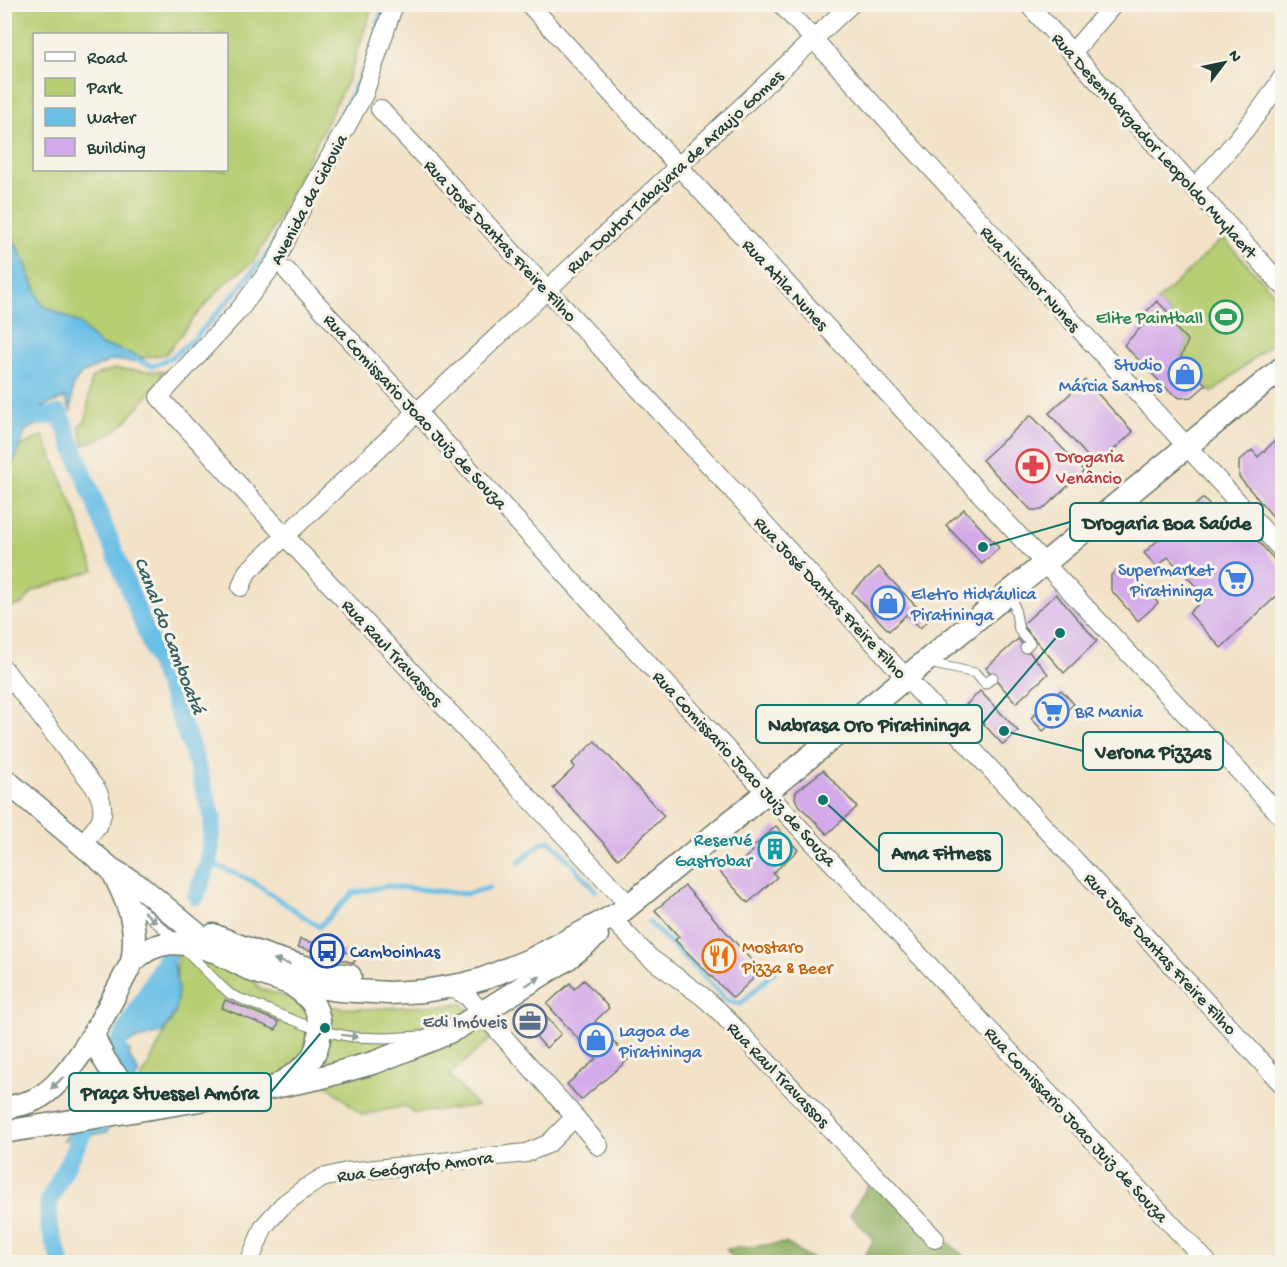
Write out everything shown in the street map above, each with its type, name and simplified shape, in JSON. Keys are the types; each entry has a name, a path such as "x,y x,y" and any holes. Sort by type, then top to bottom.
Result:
{"street":[{"name":"Avenida da Ciclovia","path":"159,397 239,310 277,260 295,220 364,94 394,4"},
{"name":"Rua Atila Nunes","path":"529,4 1044,563"},
{"name":"Rua Nicanor Nunes","path":"781,4 1282,550"},
{"name":"Rua Doutor Tabajara de Araujo Gomes","path":"241,587 247,572 851,4"},
{"name":"Rua Desembargador Leopoldo Muylaert","path":"1028,4 1282,285"},
{"path":"1072,53 1114,4"},
{"path":"1194,188 1230,149 1265,105 1282,78"},
{"name":"Rua José Dantas Freire Filho","path":"380,109 1282,1084"},
{"name":"Rua Comissario Joao Juiz de Souza","path":"288,271 767,793 1207,1263"},
{"path":"4,1132 62,1122 130,1102 152,1102 164,1105 255,1091 319,1078 376,1062 426,1043 483,1012 567,959 670,871 1282,368"},
{"name":"Rua Raul Travassos","path":"159,397 621,912 649,957 718,1010 935,1239"},
{"path":"1044,563 1282,817"},
{"path":"4,669 97,790 103,809 102,818 98,826 82,843"},
{"path":"4,778 111,869 142,888 222,955"},
{"path":"4,1108 23,1104 45,1093 63,1077 95,1041 132,962 135,948 131,912 111,869"},
{"path":"179,918 235,945 286,963 333,974 373,978 417,976 476,966 513,954 573,925 621,912"},
{"path":"132,962 153,947 178,942 222,955 253,971 290,982 364,993 424,991 483,979 508,969 532,959 621,912"},
{"path":"275,1087 309,1062 318,1043 320,1030 318,1014 311,1001 290,982"},
{"path":"444,988 457,990 483,1012 598,1146"},
{"path":"95,1041 130,1102"},
{"name":"Rua Geógrafo Amora","path":"250,1263 264,1226 283,1205 322,1178 348,1172 526,1153 548,1144 575,1117"}],"lane":[{"path":"1011,591 1019,630 1030,643 1025,648"},
{"path":"924,662 975,673 985,684 993,677"},
{"path":"123,892 230,993 305,1026 353,1037 415,1037 449,1032"}],"green space":[{"path":"4,5 373,5 348,80 273,229 253,262 225,283 166,354 143,358 100,345 79,323 42,305 5,222"},
{"name":"Elite Paintball","path":"1223,238 1282,302 1282,335 1212,393 1181,357 1188,341 1167,319 1171,315 1157,301"},
{"path":"115,369 165,372 139,407 122,425 109,434 84,445 79,426 86,420 91,379 98,374"},
{"path":"43,436 75,511 94,570 33,591 23,604 7,608 5,612 5,470 13,463 20,446"},
{"path":"180,953 202,956 217,965 251,978 260,989 312,1004 366,1009 463,1004 492,1038 449,1075 477,1106 414,1113 405,1106 362,1115 319,1078 124,1112 176,1011 177,955"},
{"path":"872,1179 971,1262 862,1262 874,1239 850,1215"},
{"path":"786,1243 817,1262 737,1262 726,1249"}],"water":[{"path":"4,223 22,256 42,305 79,323 100,345 143,358 132,362 112,360 81,374 73,385 71,411 65,398 42,407 38,425 26,430 15,458 5,470"},
{"path":"167,956 174,962 178,990 176,1011 162,1033 126,1044 125,1047 130,1051 129,1057 139,1072 107,1132 63,1141"}],"building":[{"path":"1157,301 1171,315 1167,319 1188,341 1181,357 1206,385 1192,397 1180,398 1169,391 1124,345 1145,323 1140,318"},
{"path":"1085,380 1133,432 1096,466 1049,413"},
{"name":"Drogaria Venâncio","path":"1031,415 1084,471 1042,510 1031,510 982,460"},
{"path":"1282,434 1282,527 1239,477 1239,461 1252,450 1258,457"},
{"name":"Supermarket Piratininga","path":"1203,498 1238,537 1247,529 1282,568 1282,591 1221,648 1189,613 1206,597 1168,557 1157,567 1144,553"},
{"path":"964,509 999,548 982,564 946,525"},
{"path":"1122,565 1158,603 1138,621 1111,590 1111,575"},
{"name":"Eletro Hidráulica Piratininga","path":"879,567 929,620 920,628 907,614 889,631 852,592"},
{"path":"1056,594 1097,641 1064,673 1022,625"},
{"path":"1018,639 1048,674 1016,703 986,668"},
{"name":"BR Mania","path":"1061,690 1074,704 1043,731 1031,718"},
{"path":"980,691 1018,731 1003,745 966,705"},
{"path":"595,741 664,816 618,859 553,788 575,767 572,763"},
{"path":"823,770 857,807 827,834 797,803 795,798 796,792"},
{"path":"776,826 798,850 773,873 777,877 748,903 718,870 727,862 733,869"},
{"name":"Mostaro Pizza & Beer","path":"685,886 761,971 733,998 675,940 679,937 655,910"},
{"name":"Camboinhas","path":"300,939 356,955 354,963 298,947"},
{"name":"Lagoa de Piratininga","path":"584,980 609,1008 595,1021 629,1059 581,1100 567,1084 596,1059 547,1004 570,983 574,989"},
{"path":"225,1000 279,1022 276,1030 222,1008"},
{"path":"536,1005 561,1034 546,1048 521,1019"}],"waterway":[{"path":"377,29 383,4"},
{"path":"319,157 363,72"},
{"path":"137,360 153,366 172,357 195,338 270,250 285,221"},
{"name":"Canal do Camboatá","path":"40,417 60,414 191,746 213,819 209,862 196,896"},
{"path":"519,862 543,842 552,842 596,891"},
{"path":"209,862 252,881 319,927 353,893 388,886 466,894 490,888"},
{"path":"649,922 728,1001 740,1004 775,971"},
{"name":"Canal do Camboatá","path":"112,1061 119,1043 167,956"},
{"name":"Canal do Camboatá","path":"61,1262 48,1224 49,1201 91,1117"}],"place":[{"name":"Elite Paintball","path":"1226,317"},
{"name":"Studio Márcia Santos","path":"1185,374"},
{"name":"Drogaria Venâncio","path":"1033,466"},
{"name":"Drogaria Boa Saúde","path":"983,547"},
{"name":"Supermarket Piratininga","path":"1236,579"},
{"name":"Eletro Hidráulica Piratininga","path":"888,603"},
{"name":"Nabrasa Oro Piratininga","path":"1060,633"},
{"name":"BR Mania","path":"1052,711"},
{"name":"Verona Pizzas","path":"1004,731"},
{"name":"Ama Fitness","path":"823,800"},
{"name":"Reservé Gastrobar","path":"775,849"},
{"name":"Camboinhas","path":"327,951"},
{"name":"Mostaro Pizza & Beer","path":"719,956"},
{"name":"Edi Imóveis","path":"530,1021"},
{"name":"Praça Stuessel Amóra","path":"325,1028"},
{"name":"Lagoa de Piratininga","path":"596,1040"}]}
